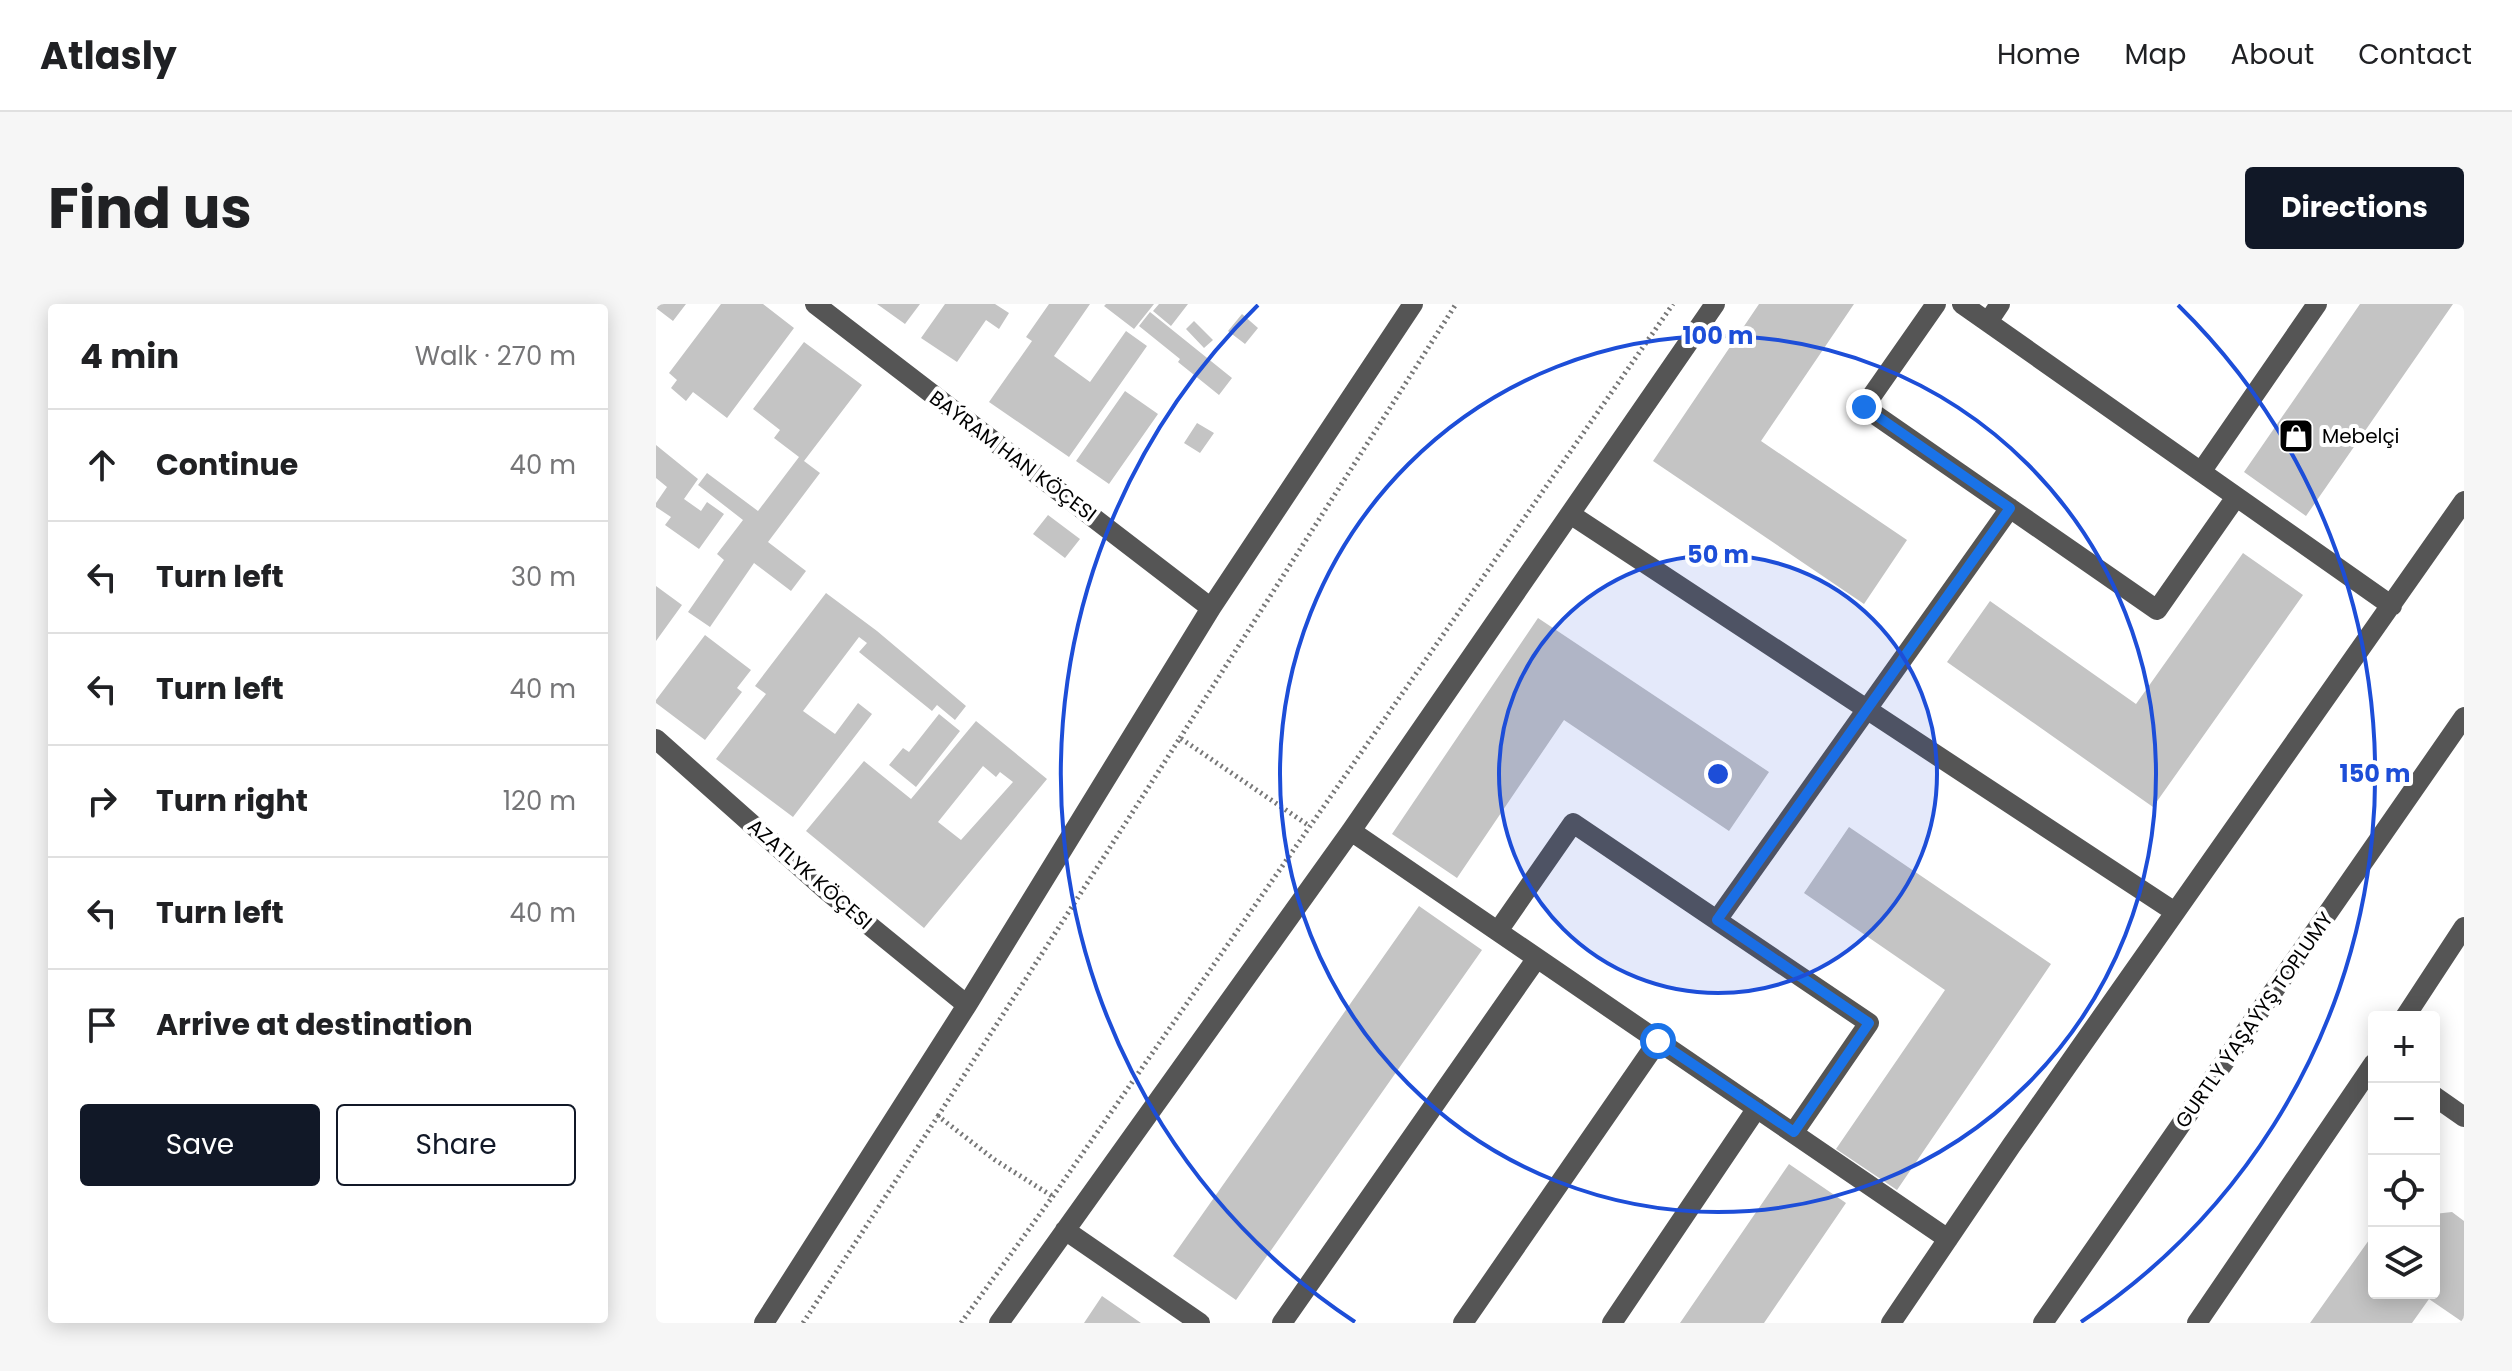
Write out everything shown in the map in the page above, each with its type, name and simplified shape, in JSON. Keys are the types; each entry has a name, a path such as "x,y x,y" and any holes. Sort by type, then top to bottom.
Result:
{"street":[{"name":"BAÝRAM HAN KÖÇESI","path":"815,304 1211,608"},
{"path":"764,1323 967,1005 1211,608 1413,304"},
{"path":"999,1323 1351,831 1715,304"},
{"path":"1936,304 1864,407 2157,610 2236,497"},
{"path":"1962,304 2392,606"},
{"path":"1988,322 2000,304"},
{"path":"2201,472 2317,304"},
{"path":"1891,1323 2462,505"},
{"path":"1717,920 2010,508"},
{"path":"1570,514 2175,912"},
{"name":"GURTLY ÝAŞAÝYŞ TOPLUMY","path":"2043,1323 2464,717"},
{"name":"AZATLYK KÖÇESI","path":"656,739 827,891 967,1005"},
{"path":"1498,931 1573,823 1869,1023 1794,1132"},
{"path":"1351,831 1948,1239"},
{"path":"2409,1011 2464,927"},
{"path":"1282,1323 1537,958"},
{"path":"1463,1323 1658,1041"},
{"path":"2197,1323 2368,1072"},
{"path":"2440,1100 2464,1117"},
{"path":"1612,1323 1757,1108"},
{"path":"1065,1230 1200,1323"}],"path":[{"path":"803,1323 1456,304"},
{"path":"961,1323 1053,1196 1673,304"},
{"path":"1180,738 1308,825"},
{"path":"938,1116 995,1160 1053,1196"}],"building":[{"path":"656,304 686,304 673,321 656,308"},
{"path":"721,304 763,304 794,328 727,418 693,392 686,401 671,388 677,380 669,373"},
{"path":"877,304 920,304 905,324"},
{"path":"945,304 995,304 1009,313 999,329 986,320 957,362 921,338"},
{"path":"1049,304 1090,304 1054,356 1090,382 1126,331 1147,346 1069,457 989,402 1032,341 1026,337"},
{"path":"1154,304 1134,329 1104,306"},
{"path":"1159,304 1188,304 1171,326 1153,311"},
{"path":"1759,304 1854,304 1761,441 1907,540 1864,604 1653,461"},
{"path":"2360,304 2453,304 2306,516 2244,472"},
{"path":"1150,312 1232,378 1219,395 1139,326"},
{"path":"1242,314 1258,328 1245,344 1228,331"},
{"path":"1194,321 1213,340 1204,348 1186,329"},
{"path":"804,342 862,385 804,461 820,473 768,542 806,571 791,591 754,563 710,627 688,612 724,560 717,554 743,520 698,485 707,473 758,511 799,457 774,438 780,430 753,409"},
{"path":"1125,391 1158,414 1109,484 1076,461"},
{"path":"1197,423 1214,433 1200,453 1184,443"},
{"path":"656,445 698,479 684,499 701,511 707,502 724,514 699,549 665,525 671,517 656,507 667,487 656,478"},
{"path":"1048,515 1080,539 1065,558 1033,534"},
{"path":"2243,553 2303,595 2153,807 1947,662 1990,601 2136,704"},
{"path":"656,586 682,605 656,641"},
{"path":"826,593 877,631 966,706 955,720 937,705 932,711 859,652 867,643 859,637 803,711 835,734 858,703 872,714 793,817 716,759 766,694 755,686"},
{"path":"1538,618 1769,772 1729,831 1564,720 1457,878 1392,834"},
{"path":"705,635 751,670 737,688 742,692 705,740 656,700"},
{"path":"939,714 960,731 916,787 889,765 903,748 909,752"},
{"path":"976,721 1047,779 924,928 806,831 864,761 911,799","holes":["983,766 996,777 1000,772 1013,782 961,840 938,822"]},
{"path":"1849,827 2051,964 1897,1190 1836,1149 1945,990 1804,893"},
{"path":"1419,906 1482,950 1236,1300 1173,1256"},
{"path":"1789,1164 1846,1203 1764,1323 1680,1323"},
{"path":"2452,1212 2464,1221 2464,1323 2429,1299 2440,1299 2440,1213"},
{"path":"2368,1241 2368,1299 2429,1299 2412,1323 2310,1323"},
{"path":"1102,1296 1141,1323 1084,1323"}],"place":[{"name":"Mebelçi","path":"2296,436"}],"route":[{"path":"1658,1041 1794,1132 1869,1023 1717,920 2010,508 1864,407"}]}
